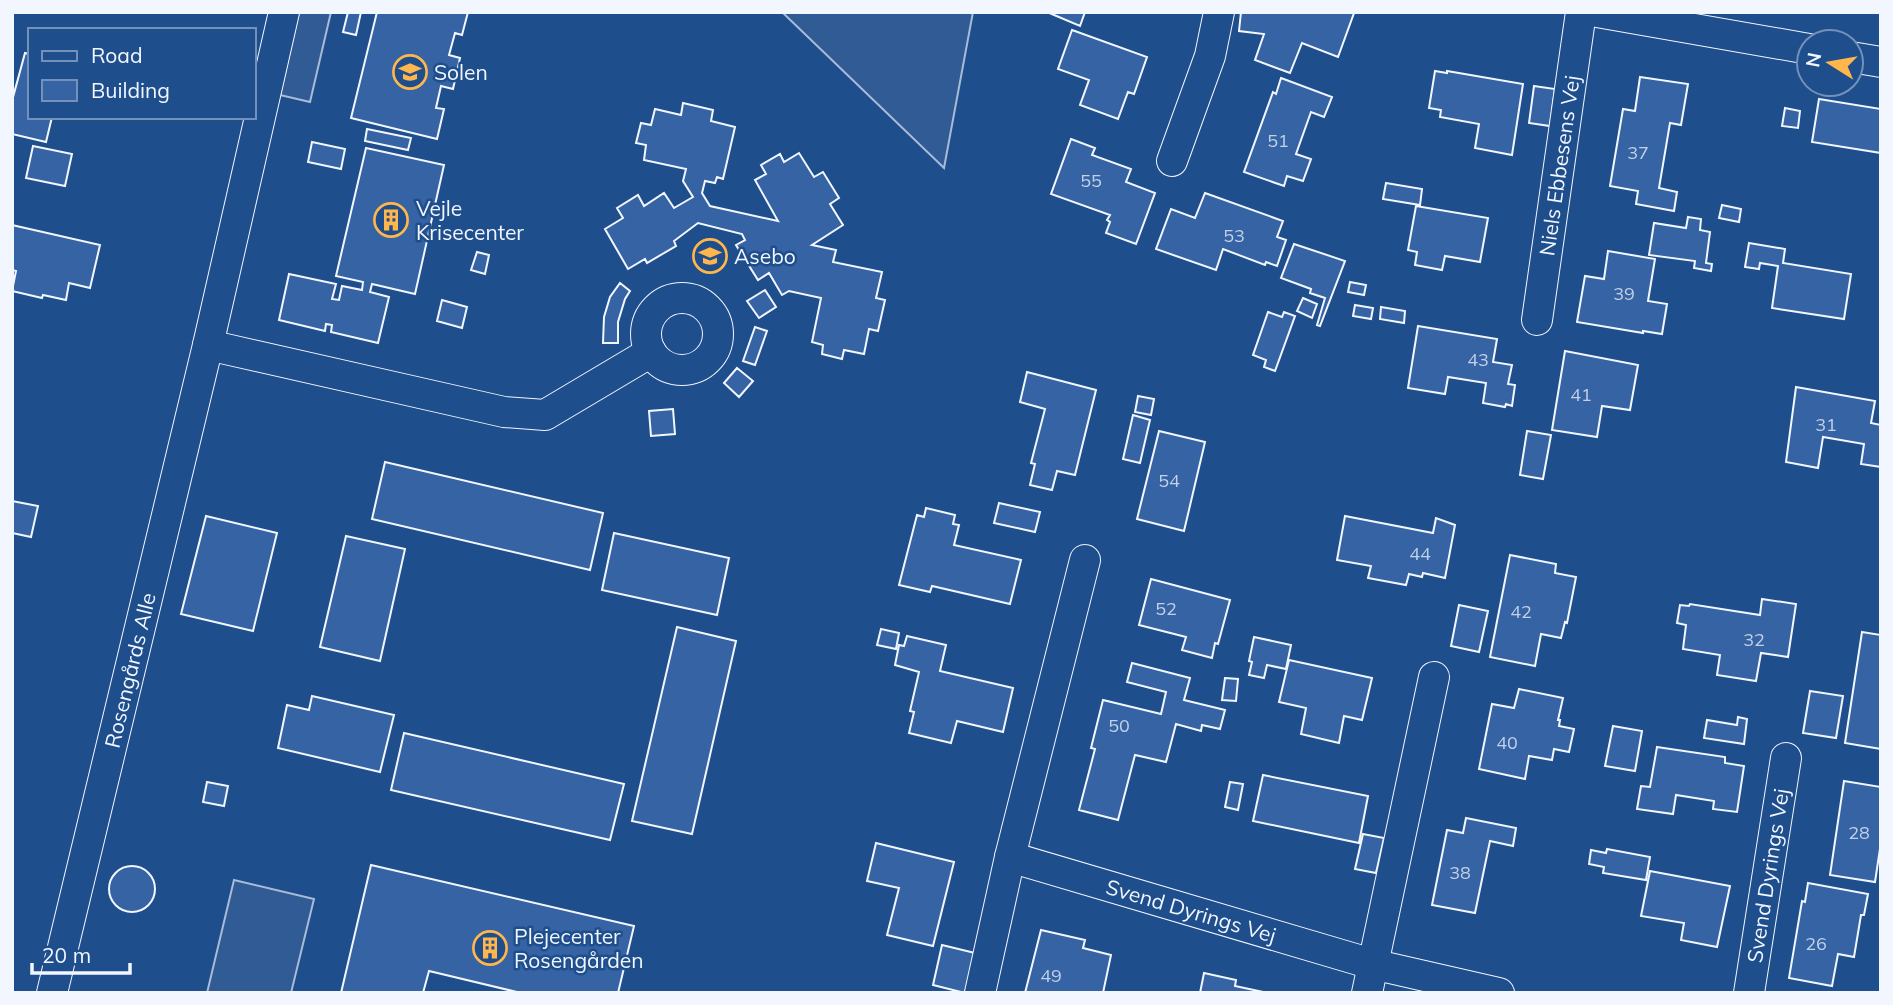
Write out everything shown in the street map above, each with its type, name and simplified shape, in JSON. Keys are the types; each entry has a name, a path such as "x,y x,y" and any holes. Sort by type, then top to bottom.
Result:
{"street":[{"name":"Rosengårds Alle","path":"52,993 208,345 284,12"},
{"path":"1172,160 1210,56 1219,12"},
{"name":"Niels Ebbesens Vej","path":"1536,320 1581,12"},
{"path":"1597,12 1795,47"},
{"path":"208,345 504,412 545,415 651,352"},
{"path":"980,993 1010,857 1085,560"},
{"path":"1367,993 1434,677"},
{"name":"Svend Dyrings Vej","path":"1749,993 1786,758"},
{"name":"Svend Dyrings Vej","path":"1010,857 1372,964 1499,993"}],"shaded area":[{"path":"299,12 331,12 310,102 280,95"},
{"path":"782,12 973,12 944,168"},
{"path":"234,880 314,899 291,993 207,993"}],"building":[{"path":"348,12 361,12 356,35 343,32"},
{"name":"Solen","path":"377,12 468,12 462,35 455,33 449,55 460,58 453,89 441,86 436,108 444,109 437,139 351,118"},
{"path":"1047,12 1085,12 1080,26"},
{"path":"1241,12 1354,13 1338,57 1302,43 1290,73 1255,60 1264,34 1239,31"},
{"path":"1072,30 1147,57 1134,94 1128,92 1118,119 1080,105 1089,80 1058,69"},
{"path":"25,53 28,54 28,119 52,119 46,142 12,134 12,101"},
{"path":"1435,71 1523,84 1512,155 1475,148 1479,124 1440,117 1441,110 1429,108"},
{"path":"1640,77 1688,84 1681,125 1670,123 1659,188 1677,192 1674,211 1636,204 1638,191 1610,186 1623,109 1635,111"},
{"path":"1281,78 1332,97 1324,117 1311,112 1296,154 1311,159 1303,181 1287,176 1284,186 1244,172 1273,92 1276,94"},
{"path":"1534,86 1555,89 1550,126 1529,123"},
{"path":"1819,99 1881,109 1881,153 1812,142"},
{"path":"683,103 713,110 711,121 735,127 723,179 717,177 715,183 705,181 702,193 710,206 778,221 755,180 766,174 761,165 780,154 784,162 799,153 814,177 823,172 839,198 830,204 843,225 812,245 836,250 833,262 882,272 876,298 885,300 878,331 869,329 864,354 844,350 842,359 822,354 823,345 812,342 821,298 789,291 782,295 769,273 758,280 736,245 745,240 742,234 698,223 674,241 676,246 647,263 645,259 628,269 605,229 623,218 617,208 638,195 644,206 664,193 674,208 693,197 683,181 686,169 644,160 646,145 636,143 641,123 651,125 655,109 681,115"},
{"path":"1785,108 1800,111 1798,128 1782,126"},
{"path":"367,129 411,138 408,150 365,141"},
{"path":"1071,139 1095,148 1092,155 1131,169 1126,182 1155,193 1136,244 1106,233 1110,215 1051,194"},
{"path":"312,142 345,149 341,169 308,162"},
{"path":"33,146 72,154 65,186 26,178"},
{"name":"Vejle Krisecenter","path":"366,148 444,165 415,294 372,284 370,292 389,297 378,343 331,332 332,325 326,324 325,331 279,320 289,274 336,284 332,299 339,300 342,286 362,290 363,282 336,276"},
{"path":"1386,183 1422,189 1420,205 1383,199"},
{"path":"1205,193 1283,221 1277,237 1286,240 1277,266 1266,262 1265,265 1223,249 1216,270 1156,249 1171,209 1195,218"},
{"path":"1722,205 1741,209 1739,222 1719,218"},
{"path":"1416,206 1488,218 1480,262 1445,256 1442,270 1415,265 1417,252 1408,250"},
{"path":"1688,217 1701,219 1700,230 1710,232 1706,263 1712,264 1711,271 1694,268 1695,261 1649,255 1654,223 1686,228"},
{"path":"12,225 100,245 90,288 69,283 66,300 12,291 16,271 12,270"},
{"path":"1749,243 1785,249 1783,263 1851,274 1844,319 1772,308 1778,266 1760,263 1759,269 1745,267"},
{"path":"1294,244 1345,261 1320,326 1317,325 1325,298 1310,293 1311,289 1281,278"},
{"path":"1608,251 1655,259 1648,301 1667,304 1662,334 1577,322 1585,276 1604,279"},
{"path":"477,252 489,255 485,274 471,270"},
{"path":"1350,282 1366,285 1364,295 1348,292"},
{"path":"620,283 630,291 618,322 618,343 603,343 604,317 610,297"},
{"path":"765,290 776,307 759,318 747,301"},
{"path":"1303,298 1317,304 1312,318 1297,311"},
{"path":"442,300 467,307 462,328 437,321"},
{"path":"1355,305 1373,308 1371,319 1353,316"},
{"path":"1381,307 1405,311 1404,323 1380,319"},
{"path":"1268,312 1282,317 1284,312 1295,316 1275,371 1264,367 1266,360 1253,355"},
{"path":"1418,326 1497,339 1493,362 1512,365 1508,384 1515,385 1512,406 1483,403 1486,383 1448,377 1445,394 1408,388"},
{"path":"755,327 767,331 755,365 743,361"},
{"path":"1565,351 1638,365 1630,410 1602,406 1597,437 1552,430"},
{"path":"737,368 753,381 739,397 724,383"},
{"path":"1027,372 1096,390 1075,475 1057,471 1052,490 1030,485 1035,464 1031,463 1045,409 1020,402"},
{"path":"1796,387 1875,401 1871,423 1881,425 1881,467 1861,464 1864,444 1823,437 1818,468 1786,462"},
{"path":"1138,396 1154,399 1151,415 1135,412"},
{"path":"673,409 675,434 651,436 649,411"},
{"path":"1133,415 1150,420 1140,463 1123,459"},
{"path":"1159,431 1205,442 1184,531 1137,519"},
{"path":"1527,431 1551,435 1543,479 1520,475"},
{"path":"385,462 603,513 590,570 372,519"},
{"path":"12,501 38,506 31,537 12,533"},
{"path":"999,503 1040,512 1035,532 994,523"},
{"path":"926,508 955,515 953,524 959,525 954,545 1021,560 1010,604 932,586 930,592 899,585 917,515 924,517"},
{"path":"206,516 277,533 253,631 181,614"},
{"path":"1345,516 1433,533 1436,518 1455,525 1445,578 1423,573 1422,577 1409,574 1406,585 1368,578 1371,566 1337,560"},
{"path":"614,533 729,558 717,615 602,590"},
{"path":"346,536 405,549 380,661 320,647"},
{"path":"1510,555 1556,564 1555,573 1576,577 1567,623 1565,622 1561,638 1541,634 1535,666 1490,657"},
{"path":"1151,579 1230,600 1212,658 1182,650 1186,637 1139,625"},
{"path":"1762,599 1796,604 1788,657 1761,653 1756,681 1717,675 1720,655 1683,649 1686,625 1677,623 1680,605 1690,604 1760,615"},
{"path":"1459,605 1488,611 1479,652 1451,646"},
{"path":"677,627 736,641 692,834 632,821"},
{"path":"881,629 899,633 896,649 877,645"},
{"path":"1862,632 1881,635 1881,749 1845,743"},
{"path":"907,636 946,645 940,671 1013,688 1003,732 957,721 951,743 909,733 914,712 910,711 919,672 895,665 899,645 904,646"},
{"path":"1254,637 1291,645 1286,669 1267,665 1264,678 1249,675"},
{"path":"1289,660 1372,678 1362,720 1344,716 1339,743 1301,734 1306,708 1279,702"},
{"path":"1132,663 1190,678 1184,700 1225,710 1220,729 1202,725 1201,731 1176,724 1166,762 1135,755 1118,820 1079,810 1095,749 1091,748 1103,700 1161,714 1166,692 1127,682"},
{"path":"1225,678 1238,679 1236,701 1222,700"},
{"path":"1519,689 1563,698 1559,726 1574,729 1569,752 1554,749 1552,760 1529,756 1525,779 1479,769 1492,704 1514,708"},
{"path":"1810,691 1843,696 1836,738 1803,733"},
{"path":"312,696 394,715 380,772 278,748 287,705 309,710"},
{"path":"1738,717 1747,719 1744,744 1704,738 1707,720 1737,725"},
{"path":"1613,726 1642,731 1635,771 1605,766"},
{"path":"404,733 624,784 610,840 391,790"},
{"path":"1657,747 1725,757 1725,763 1744,766 1737,812 1713,809 1714,801 1676,795 1673,814 1637,809 1641,786 1650,787"},
{"path":"1263,775 1368,796 1359,843 1253,821"},
{"path":"1844,781 1881,787 1881,842 1875,882 1830,875"},
{"path":"207,782 228,786 224,806 203,802"},
{"path":"1230,782 1243,784 1238,810 1225,807"},
{"path":"1466,818 1516,828 1513,846 1490,841 1475,913 1432,905 1447,830 1463,833"},
{"path":"1363,834 1384,838 1376,873 1355,869"},
{"path":"876,843 954,862 933,946 887,935 899,888 867,881"},
{"path":"1607,849 1650,857 1646,880 1603,873 1604,867 1589,864 1591,850 1606,853"},
{"name":"Plejecenter Rosengården","path":"371,865 634,926 618,993 521,993 429,971 423,993 341,993"},
{"path":"132,866 149,872 155,889 149,906 132,912 115,906 109,889 115,872"},
{"path":"1650,871 1730,886 1717,947 1681,940 1684,923 1641,916"},
{"path":"1808,883 1868,894 1864,915 1861,915 1854,957 1838,954 1832,986 1789,978 1802,901 1805,902"},
{"path":"1041,930 1085,940 1083,948 1111,955 1103,993 1025,993"},
{"path":"942,945 975,953 965,993 933,985"},
{"path":"1204,973 1236,980 1235,986 1268,993 1200,993"}],"place":[{"name":"Solen","path":"410,72"},
{"name":"Vejle Krisecenter","path":"391,220"},
{"name":"Asebo","path":"710,256"},
{"name":"Plejecenter Rosengården","path":"490,948"}]}
